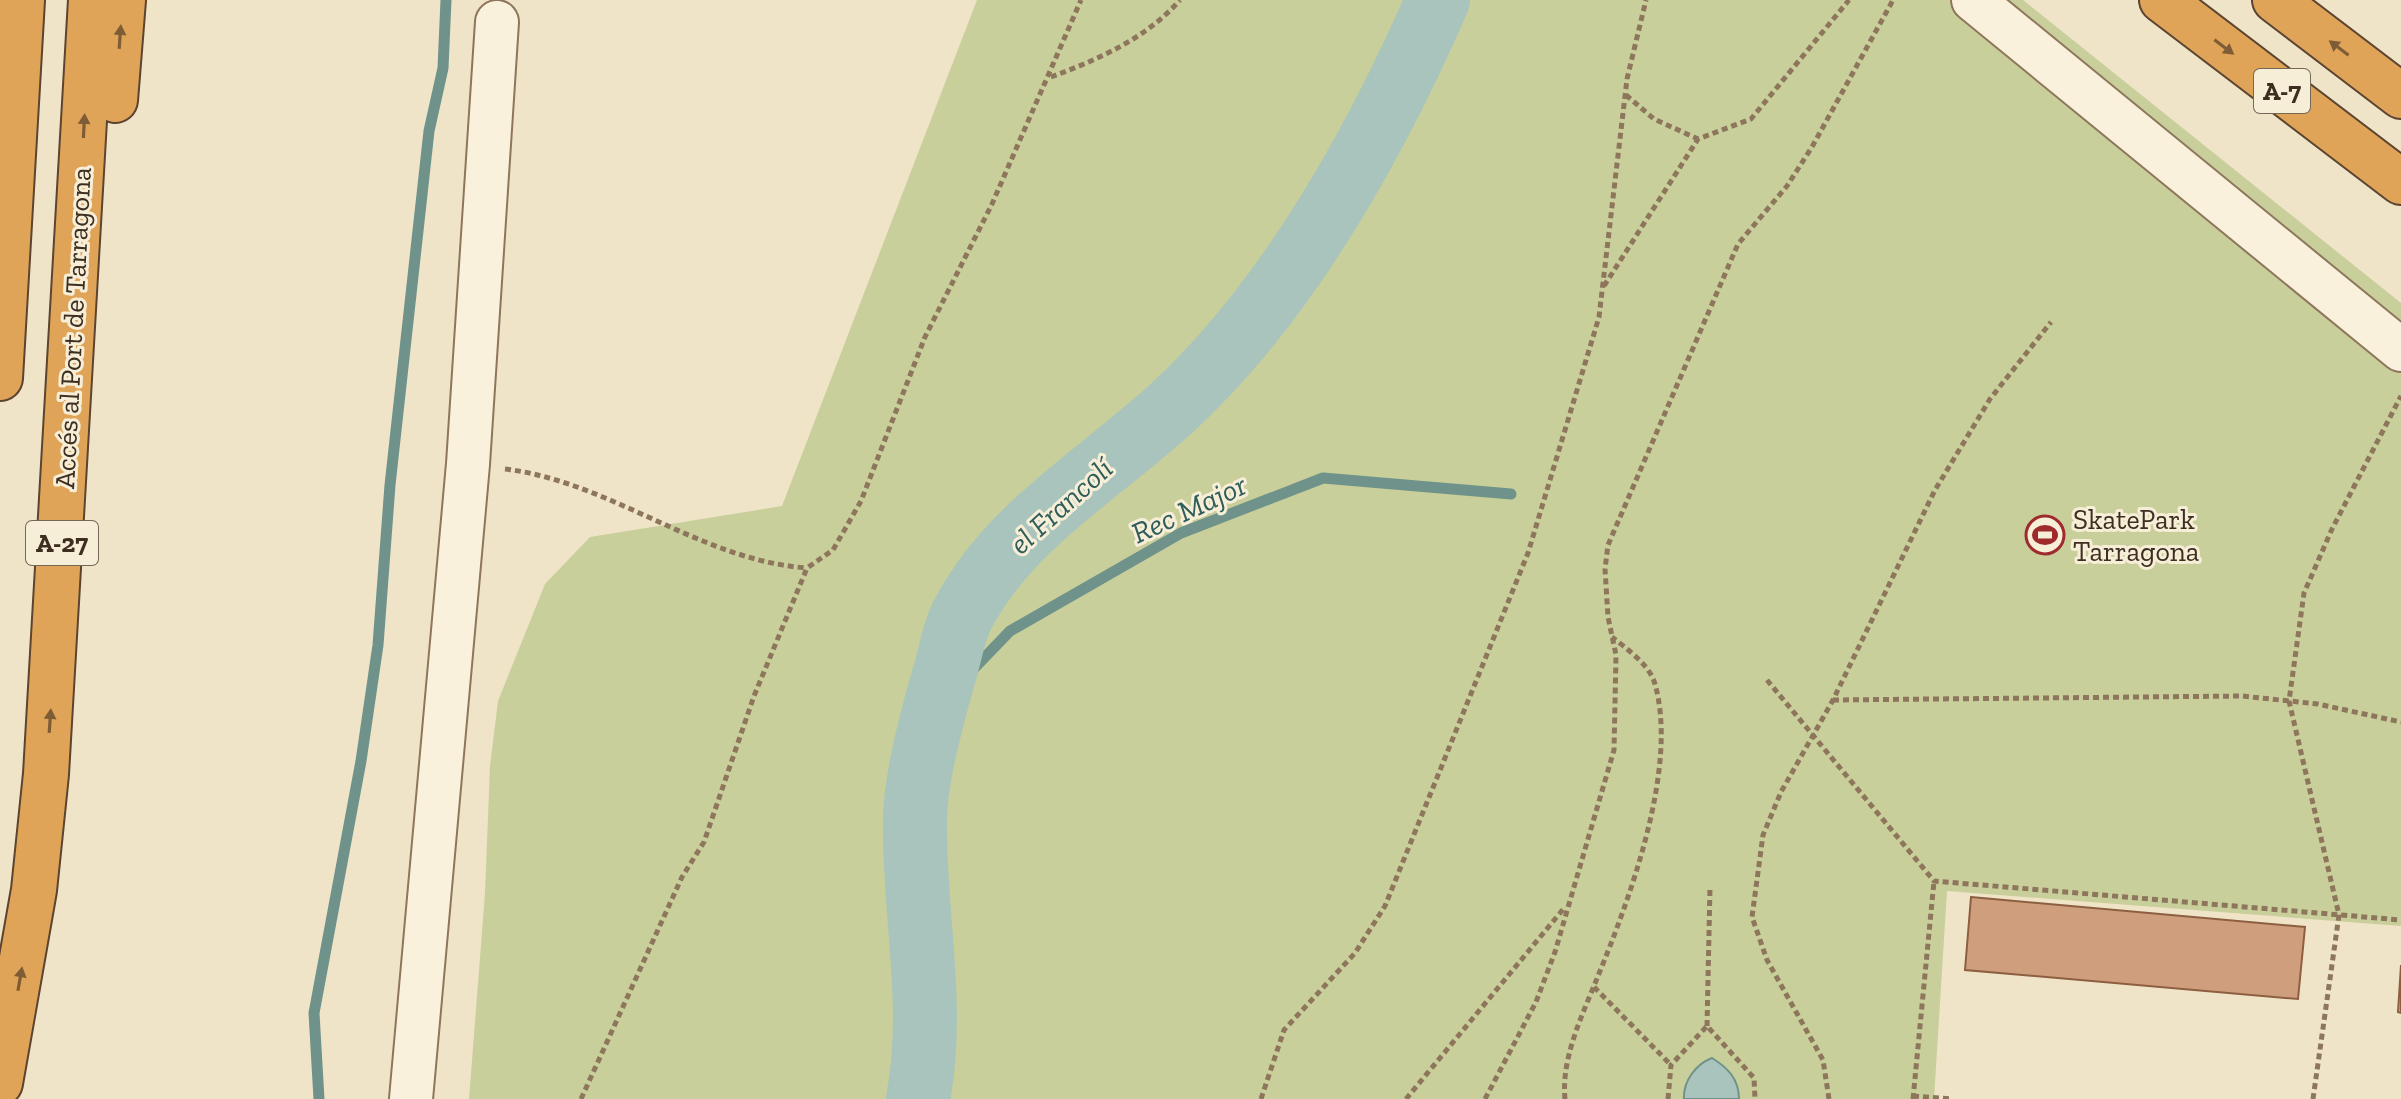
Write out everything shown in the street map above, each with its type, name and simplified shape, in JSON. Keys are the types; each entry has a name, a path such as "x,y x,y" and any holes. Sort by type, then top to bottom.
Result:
{"highway":[{"path":"0,378 22,0"},
{"name":"Accés al Port de Tarragona","path":"0,1083 36,875 64,503 91,0"},
{"path":"64,503 110,175 123,0"},
{"name":"A-7","path":"2162,0 2401,182"},
{"name":"A-7","path":"2275,0 2401,96"}],"street":[{"path":"1973,0 2401,350"},
{"path":"411,1099 468,464 497,22"}],"path":[{"path":"581,1099 639,978 682,877 704,842 754,696 807,568 833,550 861,501 925,337 1050,77 1081,0"},
{"path":"1050,77 1100,59 1169,12 1180,0"},
{"path":"1261,1099 1284,1030 1355,953 1385,906 1528,553 1599,317 1625,95 1646,0"},
{"path":"1604,287 1698,139 1751,119 1849,0"},
{"path":"1485,1099 1536,1002 1614,750 1616,655 1605,569 1608,545 1738,244 1787,186 1812,147 1893,0"},
{"path":"1625,95 1654,119 1698,139"},
{"path":"1829,1099 1823,1060 1767,960 1752,917 1763,835 1812,735 1833,700 1935,490 1990,399 2051,322"},
{"path":"2313,1099 2339,915 2289,701 2304,593 2332,529 2401,396"},
{"path":"468,464 541,473 602,496 718,548 774,566 807,568"},
{"path":"1565,1099 1564,1086 1574,1037 1629,896 1650,812 1663,736 1653,678 1612,637"},
{"path":"1767,680 1934,881 2401,920"},
{"path":"1833,700 2242,696 2318,704 2401,722"},
{"path":"1934,881 1913,1097 1952,1099"},
{"path":"1668,1099 1671,1065 1707,1026 1710,887"},
{"path":"1406,1099 1568,903"},
{"path":"1594,987 1671,1065"},
{"path":"1707,1026 1754,1078 1755,1099"}],"green space":[{"path":"977,0 2023,0 2401,303 2401,926 1947,891 1934,1099 469,1099 485,893 490,766 498,701 545,584 590,537 782,506"}],"water":[{"path":"1712,1058 1732,1075 1739,1099 1684,1099 1692,1074"}],"building":[{"path":"1971,897 2305,927 2298,999 1965,970"},
{"path":"2401,965 2401,1013 2398,1012"}],"waterway":[{"path":"319,1099 314,1013 361,761 378,645 390,485 429,131 443,68 446,0"},
{"name":"el Francolí","path":"918,1099 925,1028 915,852 916,801 921,766 960,619 984,581 1032,526 1174,406 1255,317 1292,268 1357,163 1438,0"},
{"name":"Rec Major","path":"934,710 1010,631 1181,533 1323,478 1511,494"}],"place":[{"name":"SkatePark Tarragona","path":"2045,535"}]}
